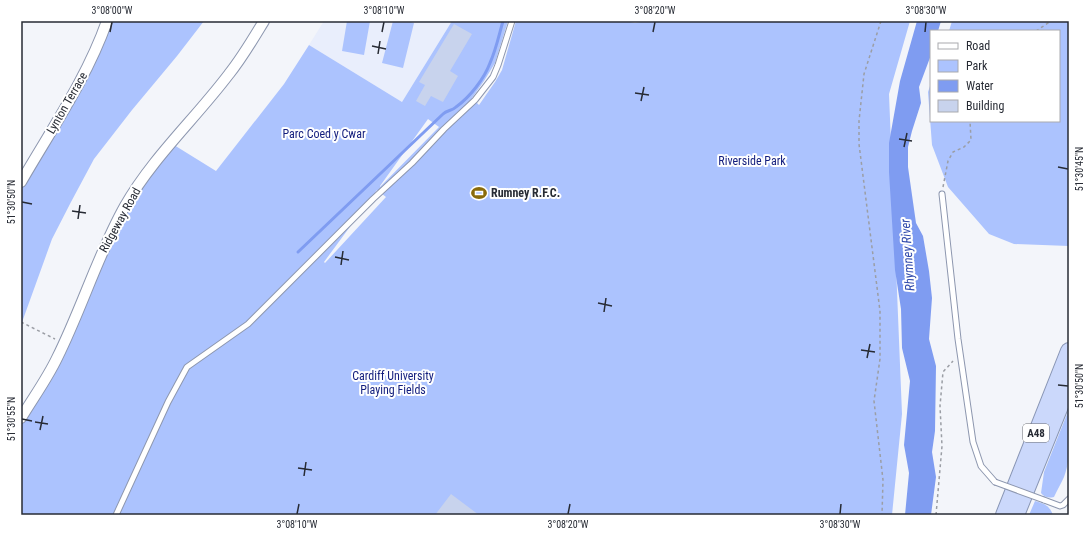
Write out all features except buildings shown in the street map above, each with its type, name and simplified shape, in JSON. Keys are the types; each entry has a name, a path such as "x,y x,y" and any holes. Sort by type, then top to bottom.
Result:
{"highway":[{"name":"A48","path":"1004,515 1069,351"},
{"name":"A48","path":"1016,515 1069,384"}],"street":[{"name":"Lynton Terrace","path":"21,182 89,66 100,42 107,21"},
{"name":"Ridgeway Road","path":"21,418 53,365 64,343 103,249 126,205 148,172 229,74 264,21"}],"lane":[{"path":"116,515 168,402 187,367 248,324 475,100 493,77 512,21"},
{"path":"942,194 960,354 973,442 981,466 995,482 1060,506 1063,505 1069,498"}],"path":[{"path":"881,21 864,74 861,90 859,144 880,311 880,359 874,401 883,480 882,515"},
{"path":"1038,30 1051,21"},
{"path":"942,194 948,161 953,152 964,148 971,140 970,122"},
{"path":"21,322 64,343"},
{"path":"936,515 942,446 940,406 943,372 960,354"}],"shaded area":[{"path":"324,21 452,21 402,102 309,45"}],"green space":[{"path":"111,21 204,21 94,159 52,239 21,325 21,189 91,69"},
{"path":"347,21 370,21 364,55 342,51"},
{"path":"393,21 406,21 414,23 403,68 382,63"},
{"path":"452,21 508,21 495,63 472,98 479,105 502,70 516,21 624,21 635,23 647,21 910,21 889,94 902,414 892,515 21,515 21,424 60,360 106,251 129,207 149,177 174,145 216,171 284,84 309,45 402,102","holes":["428,119 439,127 380,187 380,186","377,190 386,197 325,263 324,262"]},
{"path":"952,21 1069,21 1069,246 1014,244 989,234 948,187 932,145 930,122 1060,122 1060,30 949,30"},
{"path":"930,86 930,118 928,92"},
{"path":"1069,409 1070,443 1067,469 1054,497 1050,498 1041,493 1044,472"},
{"path":"1035,501 1046,505 1053,515 1029,515"}],"water":[{"name":"Rhymney River","path":"917,21 941,21 938,30 930,30 930,58 919,87 921,103 908,147 908,167 916,223 923,236 932,298 929,339 936,366 935,431 932,452 936,477 931,515 905,515 909,473 904,445 910,381 902,348 901,309 895,270 889,172 889,143 900,81"}],"waterway":[{"path":"298,252 443,114 461,103 471,93 487,69 494,53 503,21"}],"place":[{"name":"Rumney R.F.C.","path":"479,193"}],"park label":[{"name":"Parc Coed y Cwar","path":"324,134"},
{"name":"Riverside Park","path":"752,161"},
{"name":"Cardiff University Playing Fields","path":"393,383"}]}
